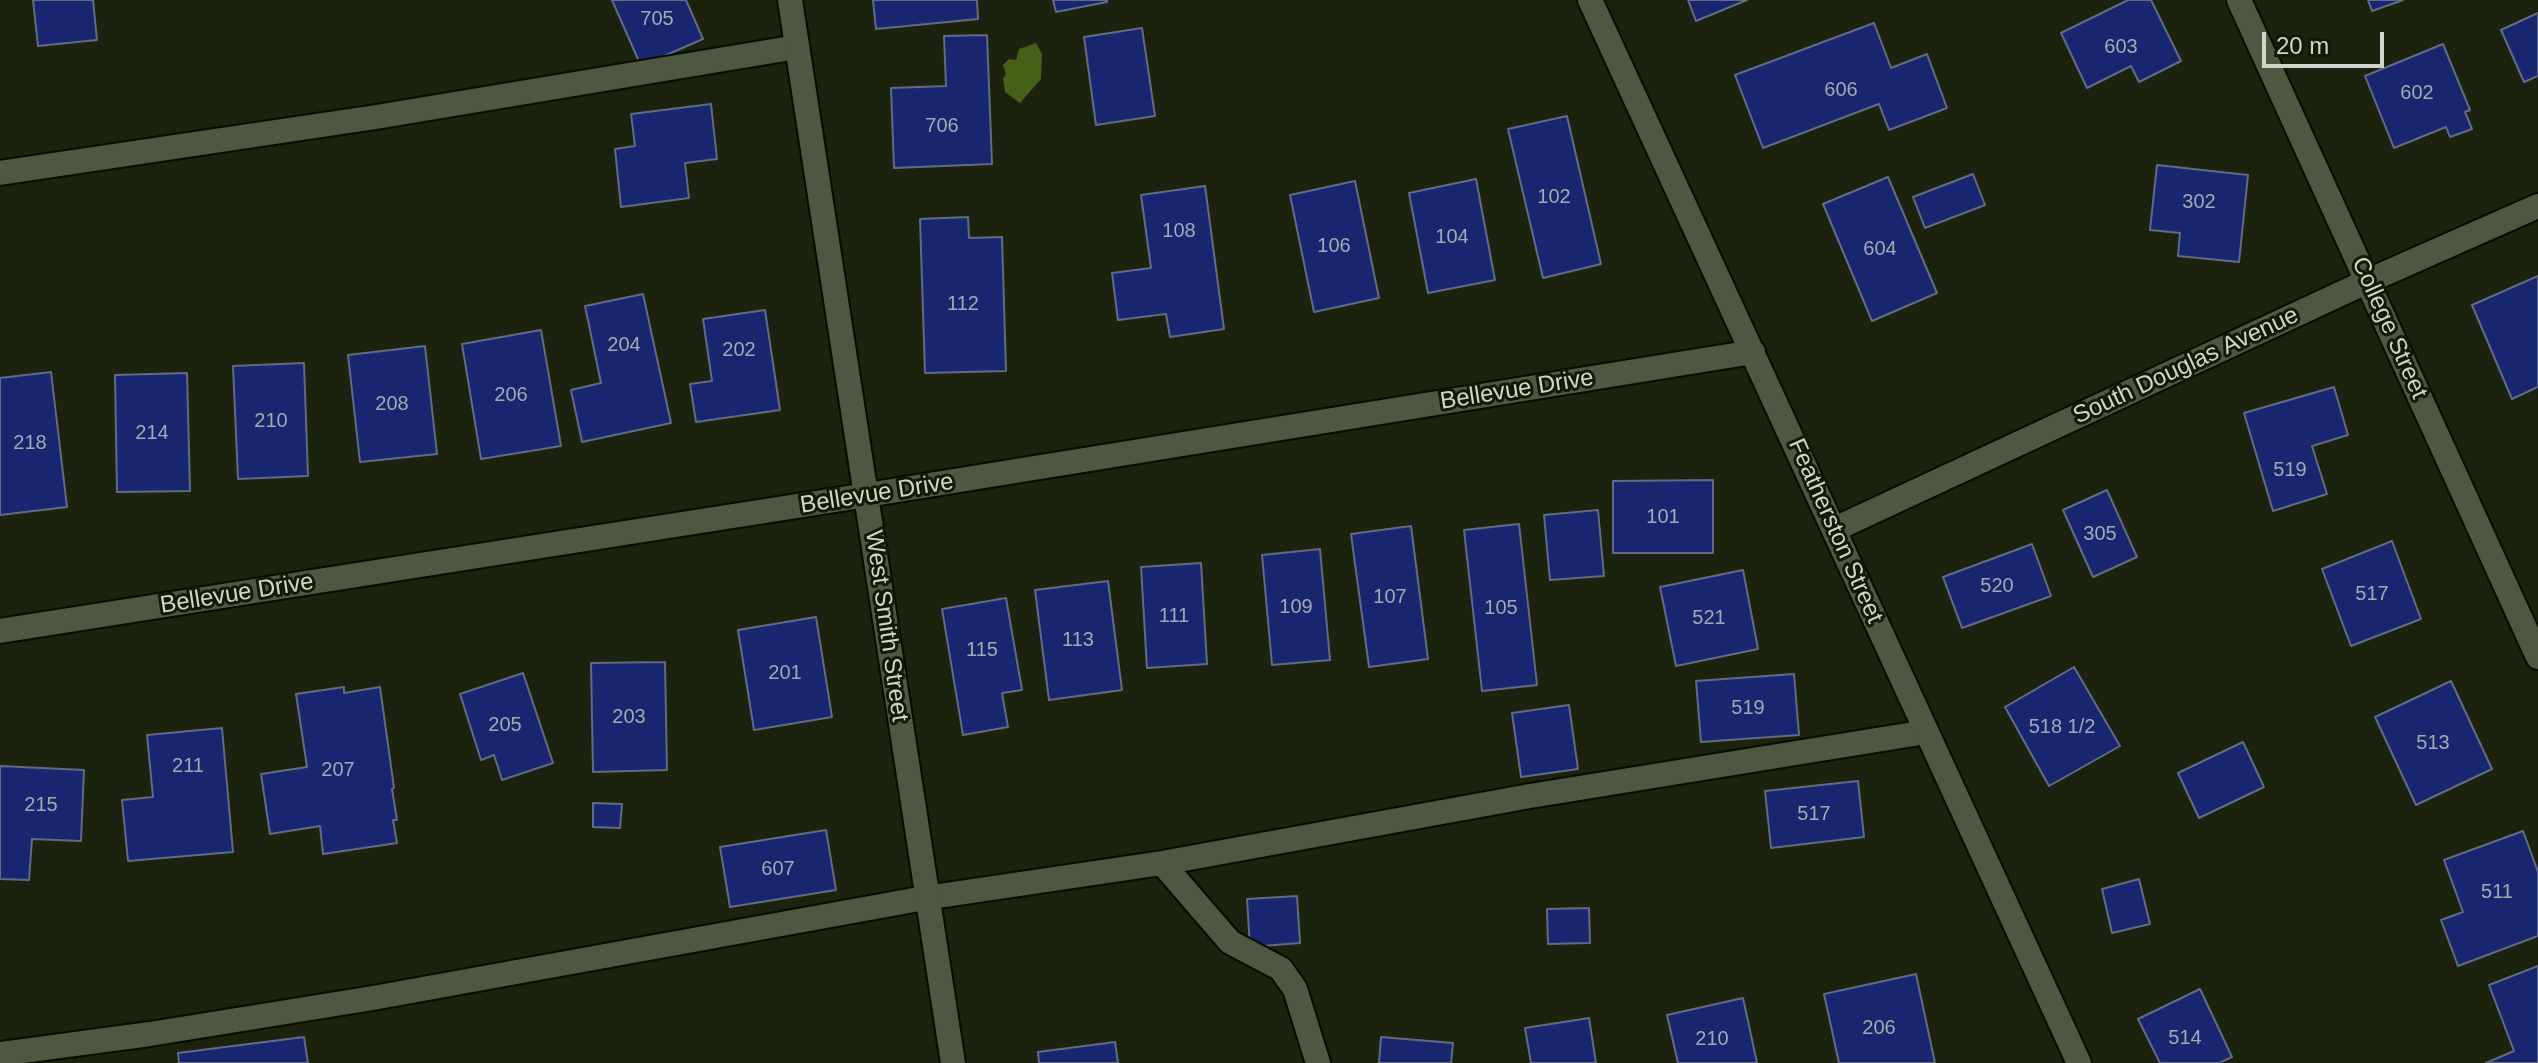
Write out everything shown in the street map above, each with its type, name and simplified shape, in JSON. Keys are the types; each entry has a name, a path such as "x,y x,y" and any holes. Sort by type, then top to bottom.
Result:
{"street":[{"name":"West Smith Street","path":"790,0 867,495 925,898 953,1063"},
{"name":"Featherston Street","path":"1590,0 2079,1063"},
{"name":"College Street","path":"2239,0 2538,657"},
{"path":"0,173 376,117 797,47"},
{"name":"South Douglas Avenue","path":"1835,529 2368,281 2538,206"},
{"name":"Bellevue Drive","path":"0,631 1753,352"},
{"path":"0,1054 150,1034 373,998 925,898 1162,863 1530,796 1926,732"},
{"path":"1162,863 1230,942 1281,969 1295,989 1318,1063"}],"shaded area":[{"path":"1036,43 1042,54 1041,79 1020,103 1005,92 1003,65 1009,59 1016,60 1019,49"}],"building":[{"path":"33,0 93,0 97,40 38,46"},
{"path":"612,0 686,0 703,39 641,66"},
{"path":"873,0 977,0 978,19 876,29"},
{"path":"1053,0 1107,0 1107,2 1056,12"},
{"path":"1688,0 1747,0 1696,21"},
{"path":"2128,0 2151,0 2181,61 2139,82 2131,66 2087,88 2061,33"},
{"path":"2368,0 2403,0 2372,11"},
{"path":"2538,13 2538,76 2524,82 2501,30"},
{"path":"1874,23 1891,68 1927,54 1947,108 1889,130 1879,104 1763,148 1735,75"},
{"path":"1142,28 1155,116 1096,125 1084,37"},
{"path":"987,35 992,164 894,168 891,88 946,86 944,36"},
{"path":"2443,44 2470,110 2465,112 2472,129 2450,137 2446,127 2394,148 2365,76"},
{"path":"711,104 717,159 685,163 689,198 621,207 615,149 635,146 631,114"},
{"path":"1567,116 1601,264 1543,278 1508,129"},
{"path":"2157,165 2248,175 2239,262 2178,256 2180,233 2150,230"},
{"path":"1973,174 1985,205 1925,228 1913,197"},
{"path":"1888,177 1937,293 1872,321 1823,204"},
{"path":"1476,179 1495,280 1428,293 1409,193"},
{"path":"1355,181 1379,298 1314,312 1290,195"},
{"path":"1205,186 1224,329 1170,337 1166,314 1118,320 1112,273 1151,268 1141,195"},
{"path":"968,217 969,238 1002,237 1006,371 925,373 920,219"},
{"path":"2538,276 2538,387 2512,399 2472,305"},
{"path":"643,294 671,423 582,442 571,390 601,383 585,306"},
{"path":"765,310 780,410 696,422 690,384 712,381 703,319"},
{"path":"541,330 561,446 481,459 462,344"},
{"path":"425,346 437,454 360,462 348,355"},
{"path":"304,363 308,476 238,479 233,366"},
{"path":"51,372 67,507 0,515 0,378"},
{"path":"187,373 190,491 117,492 115,375"},
{"path":"2334,387 2348,435 2312,446 2327,494 2273,511 2244,413"},
{"path":"1713,480 1713,553 1613,553 1613,481"},
{"path":"2107,490 2137,557 2093,577 2063,510"},
{"path":"1598,510 1604,576 1550,580 1544,515"},
{"path":"1519,524 1537,685 1482,691 1464,530"},
{"path":"1411,526 1428,659 1369,667 1351,534"},
{"path":"2392,541 2421,619 2351,646 2322,569"},
{"path":"2032,544 2051,596 1962,628 1943,577"},
{"path":"1320,549 1330,660 1272,665 1262,555"},
{"path":"1201,563 1207,664 1147,668 1141,567"},
{"path":"1743,570 1758,649 1676,666 1660,587"},
{"path":"1108,581 1122,690 1049,700 1035,590"},
{"path":"1006,598 1022,690 1002,693 1008,727 963,735 942,609"},
{"path":"816,617 832,717 754,730 738,630"},
{"path":"665,662 667,770 593,772 591,663"},
{"path":"2074,667 2120,746 2049,786 2005,707"},
{"path":"523,673 553,763 502,780 494,755 481,760 460,694"},
{"path":"1794,674 1799,735 1701,742 1696,681"},
{"path":"2451,681 2492,769 2416,805 2375,717"},
{"path":"344,687 344,693 380,687 394,788 397,820 393,820 397,843 323,854 320,826 270,834 261,774 307,767 296,694"},
{"path":"1569,705 1578,769 1521,777 1512,713"},
{"path":"222,728 233,852 128,861 122,800 153,797 147,735"},
{"path":"2243,742 2264,787 2199,818 2178,773"},
{"path":"0,766 84,770 81,841 32,839 29,880 0,879"},
{"path":"1858,781 1864,837 1771,848 1765,791"},
{"path":"593,803 622,804 620,828 593,827"},
{"path":"826,830 836,890 730,907 720,847"},
{"path":"2523,831 2538,872 2538,936 2458,966 2441,920 2463,912 2444,860"},
{"path":"2139,879 2150,924 2112,933 2102,889"},
{"path":"1297,896 1300,943 1250,947 1247,899"},
{"path":"1589,908 1590,943 1548,944 1547,909"},
{"path":"2538,966 2538,1063 2486,1063 2514,1051 2489,985"},
{"path":"1916,974 1935,1063 1839,1063 1824,994"},
{"path":"2200,989 2232,1057 2219,1063 2160,1063 2138,1019"},
{"path":"1743,998 1757,1063 1678,1063 1667,1015"},
{"path":"1589,1018 1596,1063 1531,1063 1525,1028"},
{"path":"304,1037 308,1063 179,1063 178,1053"},
{"path":"1381,1037 1453,1043 1451,1063 1379,1063"},
{"path":"1115,1042 1118,1063 1039,1063 1038,1052"}]}
